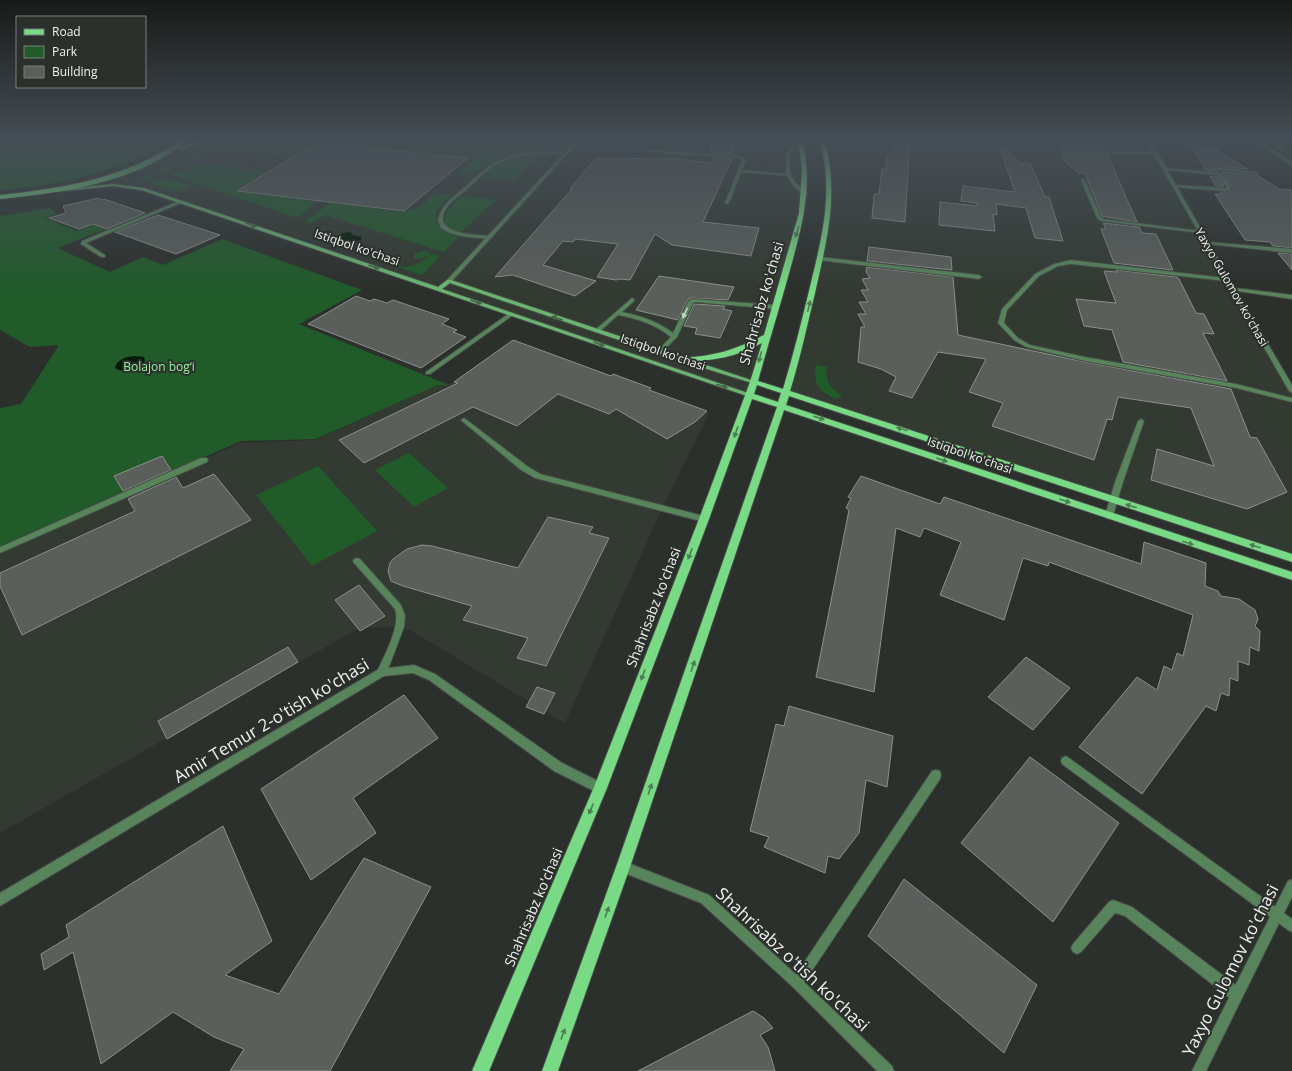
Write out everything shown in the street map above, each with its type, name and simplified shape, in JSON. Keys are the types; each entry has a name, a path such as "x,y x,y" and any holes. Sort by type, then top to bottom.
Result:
{"main road":[{"path":"0,197 50,190"},
{"name":"Shahrisabz ko'chasi","path":"480,1071 600,788 704,519 754,382 800,223 805,190"},
{"path":"550,1071 623,867 782,406 796,358 828,227 830,190"},
{"path":"683,360 726,356 746,350 766,338"},
{"name":"Istiqbol ko'chasi","path":"754,382 1292,558"},
{"name":"Istiqbol ko'chasi","path":"749,395 1292,576"}],"street":[{"name":"Istiqbol ko'chasi","path":"22,195 69,190"},
{"name":"Istiqbol ko'chasi","path":"145,190 749,395"},
{"path":"464,190 447,205 442,212 442,223 445,228 450,231 470,236 490,236"},
{"path":"439,289 449,281 533,190"},
{"path":"727,203 732,190"},
{"path":"800,190 805,194"},
{"path":"1087,190 1099,218 1103,220 1200,232"},
{"name":"Yaxyo Gulomov ko'chasi","path":"1177,190 1292,391"},
{"path":"103,256 83,244 84,242 181,202"},
{"path":"1208,243 1292,251"},
{"path":"820,259 979,277"},
{"path":"1228,280 1071,262 1056,265 1037,275 1004,310 1001,323 1016,339 1028,346 1085,359 1236,386 1292,400"},
{"name":"Istiqbol ko'chasi","path":"449,281 683,360 754,382"},
{"path":"1234,289 1292,297"},
{"path":"597,331 632,300"},
{"path":"659,352 674,337 691,302 694,300 775,307"},
{"path":"617,313 649,320 660,325 674,337"},
{"path":"428,373 511,314"},
{"path":"464,420 524,468 538,476 704,519"},
{"path":"1109,516 1113,500 1141,421"},
{"path":"0,550 204,460"},
{"path":"357,561 398,607 401,613 402,621 382,672"},
{"name":"Amir Temur 2-o'tish ko'chasi","path":"0,900 382,672 414,669 432,677 558,766 600,788"},
{"path":"1066,761 1292,926"},
{"path":"797,983 936,775"},
{"name":"Shahrisabz o'tish ko'chasi","path":"623,867 705,899 797,983 887,1071"},
{"name":"Yaxyo Gulomov ko'chasi","path":"1199,1071 1236,994 1292,885"},
{"path":"1077,948 1113,906 1128,911 1236,994"}],"shaded area":[{"path":"144,190 805,190 805,194 749,395"},
{"path":"829,190 1177,190 1292,391 1292,558 786,392 796,358 830,197"},
{"path":"349,232 352,233 352,235 362,237 361,240 350,243 350,246 342,247 338,246 339,244 327,242 329,239 341,236 340,234"},
{"path":"513,340 611,376 613,374 651,388 650,390 709,413 662,509 565,723 412,631 400,627 359,628 0,833 0,547 241,443 316,440 437,385 450,384"},
{"path":"134,356 144,357 145,361 135,369 123,371 116,369 116,364 120,360"}],"green space":[{"path":"170,190 181,190 176,192"},
{"path":"215,190 237,190 235,191 317,202 297,218"},
{"path":"435,193 451,195 436,210 436,224 444,232 458,237 444,252 325,215 310,223 305,221 330,203 400,212 411,210 419,206"},
{"path":"462,196 496,200 461,232 452,230 444,222 448,211"},
{"name":"Bolajon bog‘i","path":"50,208 57,214 45,218 77,231 137,209 147,213 57,248 110,272 143,257 163,265 222,239 362,290 299,324 449,385 438,385 316,439 241,441 0,546 0,408 21,404 59,345 30,347 0,330 0,216"},
{"path":"424,251 430,253 430,256 433,254 440,256 422,275 392,265 397,263 397,265 406,267 414,265 429,257 418,259 414,258 414,254"},
{"path":"816,365 827,367 827,380 834,390 842,395 837,399 825,393 818,386 815,378"},
{"path":"409,453 448,488 414,507 375,470"},
{"path":"318,466 377,531 312,566 256,495"}],"building":[{"path":"239,190 429,190 404,211 237,191"},
{"path":"571,190 718,190 703,222 759,228 751,256 672,245 655,234 630,280 616,280 597,277 618,244 576,239 573,242 563,241 543,265 596,281 575,296 513,275 495,277"},
{"path":"879,190 907,190 905,222 872,218 874,194 879,194"},
{"path":"962,190 997,190 1015,192 1014,190 1042,190 1045,197 1049,197 1063,241 1035,238 1026,208 996,204 997,215 993,214 995,231 939,225 940,202 977,206 977,203 961,201"},
{"path":"1092,190 1123,190 1137,222 1102,216"},
{"path":"1230,190 1292,190 1292,248 1273,246 1270,242 1245,240 1215,194 1222,194 1221,192"},
{"path":"99,198 100,200 104,199 145,213 107,229 93,224 79,229 49,218 66,213 63,206"},
{"path":"158,215 220,235 176,254 115,232"},
{"path":"1103,223 1139,227 1142,233 1156,234 1173,270 1114,263 1101,229 1106,229"},
{"path":"869,247 951,257 952,270 867,261"},
{"path":"1278,253 1292,254 1292,270"},
{"path":"867,267 953,277 958,335 1085,362 1231,389 1250,437 1257,438 1287,492 1247,509 1151,480 1157,449 1214,466 1191,408 1118,397 1112,420 1107,419 1094,460 992,426 1003,403 969,392 986,359 938,352 912,398 889,391 896,377 881,369 858,362 861,327 865,327 858,314 866,314 859,302 868,302 861,290 868,290 862,279 870,278 866,272"},
{"path":"1116,270 1176,277 1179,279 1196,313 1204,314 1214,334 1203,333 1227,381 1123,362 1112,330 1084,326 1076,299 1116,303 1104,271 1117,272"},
{"path":"659,276 734,287 728,300 691,298 687,301 678,320 636,310"},
{"path":"356,296 370,301 374,299 387,303 393,300 449,319 442,324 457,330 453,332 466,337 421,368 308,324"},
{"path":"694,304 725,306 723,309 732,311 720,338 695,334 697,328 684,326"},
{"path":"513,340 611,376 613,374 651,388 649,390 707,411 695,422 667,439 616,409 609,414 558,394 517,426 473,407 364,463 339,440 458,383 454,382"},
{"path":"162,456 171,470 123,491 114,476"},
{"path":"214,474 251,520 22,635 0,586 0,573 135,511 128,499 176,477 183,488"},
{"path":"861,476 940,504 944,497 1141,564 1144,542 1206,563 1205,586 1218,591 1221,596 1239,599 1255,610 1258,619 1255,626 1260,631 1259,651 1250,647 1249,665 1238,661 1238,681 1230,678 1229,696 1221,693 1216,711 1206,706 1142,794 1079,747 1137,677 1157,690 1164,666 1172,670 1177,653 1183,656 1193,615 1049,562 1048,566 1023,558 1004,620 940,595 961,542 924,528 920,537 896,528 874,692 816,677 849,510 846,508 851,498 848,497"},
{"path":"548,517 593,527 589,533 609,538 546,666 517,658 528,638 463,620 472,606 403,586 391,581 388,571 390,563 393,559 407,549 422,545 432,546 518,568"},
{"path":"359,585 385,616 360,631 335,600"},
{"path":"288,647 298,662 167,739 158,721"},
{"path":"1026,657 1070,688 1033,730 988,697"},
{"path":"537,687 555,693 544,714 526,707"},
{"path":"404,695 438,738 353,798 376,833 311,880 261,789"},
{"path":"789,706 893,736 887,787 866,780 859,833 839,859 828,856 825,873 764,847 769,837 750,831 776,724 784,726"},
{"path":"1030,757 1119,823 1053,922 961,843"},
{"path":"223,826 272,941 225,975 279,994 364,858 431,887 330,1071 230,1071 244,1049 214,1037 173,1012 101,1064 73,952 44,970 41,954 69,937 66,925"},
{"path":"904,879 1037,985 1004,1053 868,936"},
{"path":"753,1011 764,1018 773,1028 760,1035 768,1047 775,1071 638,1071"}]}
